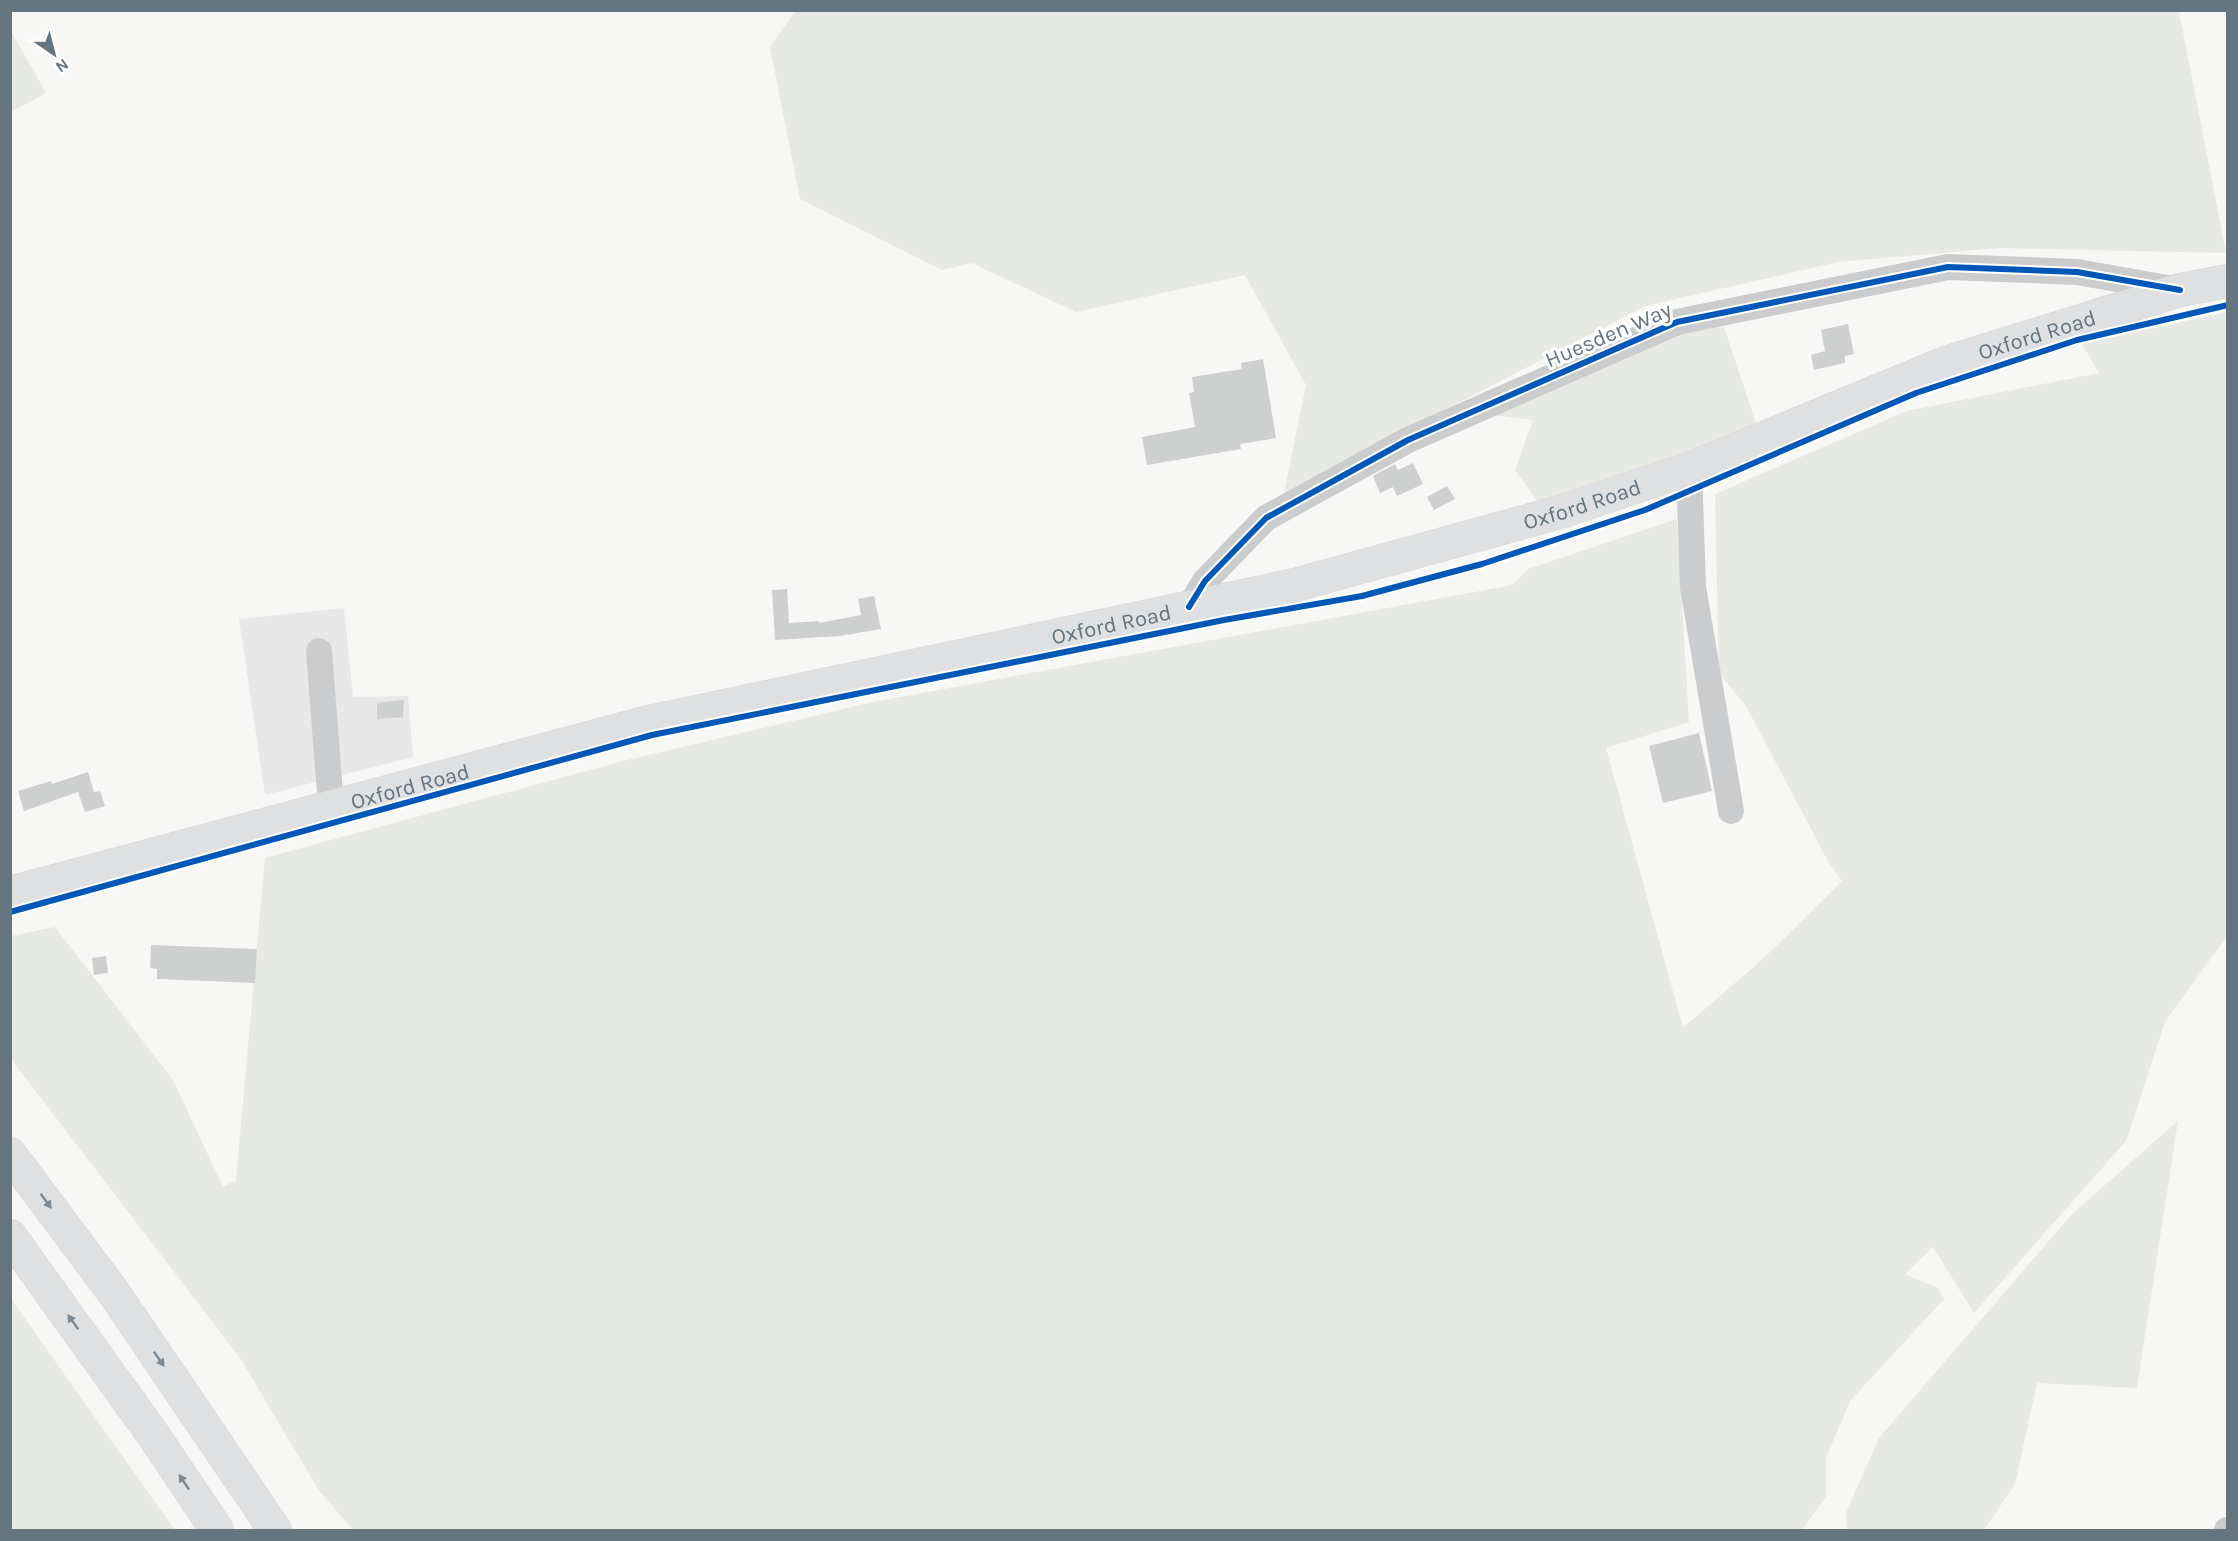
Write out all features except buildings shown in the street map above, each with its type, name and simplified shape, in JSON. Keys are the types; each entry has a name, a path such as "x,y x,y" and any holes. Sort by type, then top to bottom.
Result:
{"main road":[{"name":"Oxford Road","path":"10,893 645,723 1295,585 1567,510 1689,469 1948,362 2180,290 2228,281"},
{"path":"10,1154 114,1293 275,1530"},
{"path":"10,1236 141,1417 217,1530"}],"street":[{"name":"Huesden Way","path":"1189,607 1205,581 1266,518 1408,440 1677,322 1948,267 2077,272 2180,290"},
{"path":"1689,469 1693,587 1731,811"},
{"path":"319,651 332,806"}],"shaded area":[{"path":"796,10 2179,11 2226,253 2000,248 1838,262 1645,306 1284,493 1306,385 1245,275 1076,312 972,263 942,270 800,199 770,47"},
{"path":"11,31 46,93 10,112"},
{"path":"2227,312 2227,936 2165,1022 2126,1141 1974,1313 1933,1247 1905,1274 1938,1288 1944,1299 1850,1401 1826,1458 1826,1497 1802,1530 353,1530 320,1492 240,1358 11,1059 11,936 55,927 173,1080 223,1187 236,1180 265,858 623,761 873,702 1513,585 1528,569 1677,519 1689,722 1606,748 1683,1028 1765,957 1842,881 1829,863 1746,706 1719,673 1715,494 1907,411 2099,373 2082,344"},
{"path":"1724,327 1756,423 1667,466 1539,503 1515,470 1533,420 1492,415 1680,331"},
{"path":"344,608 353,697 408,696 413,757 265,795 239,619"},
{"path":"2178,1121 2137,1388 2037,1383 2015,1484 1984,1530 1847,1530 1846,1513 1879,1438 2072,1214"},
{"path":"11,1299 175,1530 11,1530"}],"cycle path":[{"path":"1189,607 1205,581 1266,518 1408,440 1677,322 1948,267 2077,272 2180,290"},
{"path":"10,912 652,735 1224,620 1362,596 1482,564 1645,510 1916,393 2077,340 2228,305"}]}
